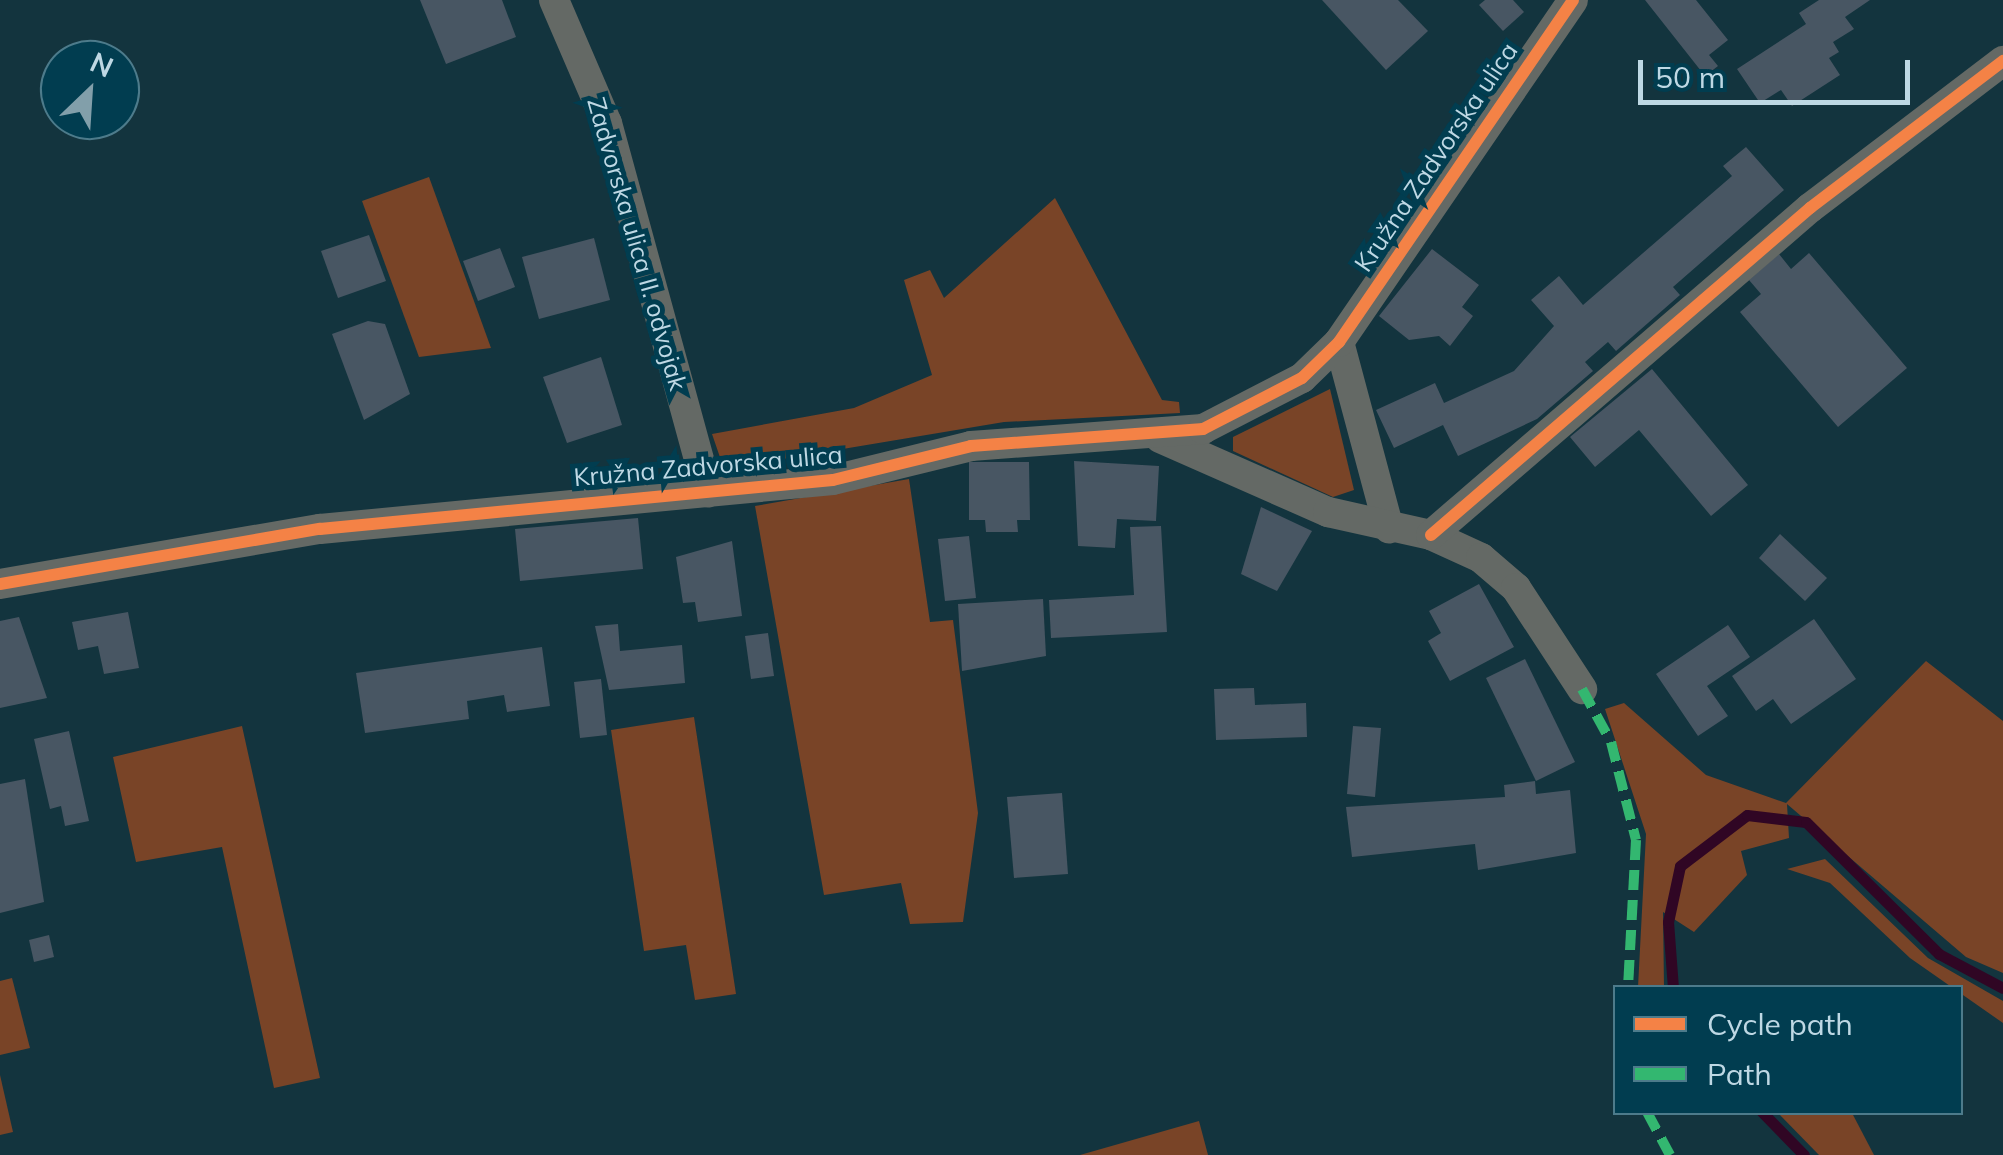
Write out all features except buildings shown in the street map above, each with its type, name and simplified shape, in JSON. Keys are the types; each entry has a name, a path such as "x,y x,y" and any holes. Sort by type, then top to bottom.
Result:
{"street":[{"name":"Zadvorska ulica II. odvojak","path":"554,0 606,123 708,492"},
{"name":"Kružna Zadvorska ulica","path":"0,584 320,529 834,480 971,446 1160,438 1257,406 1340,342 1573,0"},
{"path":"1431,535 1810,208 2003,60"},
{"path":"1340,342 1389,528"},
{"name":"Kružna Zadvorska ulica","path":"1160,438 1328,512 1431,535 1516,588 1582,689"}],"shaded area":[{"path":"429,177 491,348 419,357 362,201"},
{"path":"1055,198 1162,400 1179,402 1180,413 1004,422 724,469 712,434 854,408 932,375 904,280 930,270 944,298"},
{"path":"1330,389 1354,490 1333,497 1233,451 1233,437"},
{"path":"909,479 930,622 953,620 978,813 963,922 910,924 901,883 824,895 755,506"},
{"path":"1926,661 2003,721 2003,973 1966,957 1787,804 1789,838 1741,851 1747,875 1694,932 1663,912 1664,985 1638,985 1646,834 1605,709 1624,703 1706,775 1786,803"},
{"path":"694,717 736,994 695,1000 686,945 644,951 611,730"},
{"path":"242,726 320,1078 274,1088 222,847 136,862 113,757"},
{"path":"1825,859 1928,958 2003,1001 2003,1023 1963,995 1963,985 1949,985 1910,958 1830,883 1787,869"},
{"path":"12,978 30,1048 0,1055 0,981"},
{"path":"0,1075 13,1132 0,1135"},
{"path":"1780,1115 1853,1115 1874,1155 1819,1155"},
{"path":"1199,1121 1208,1155 1080,1155"}],"waterway":[{"path":"1673,985 1668,922 1680,866 1747,815 1806,822 1939,954 2003,988"},
{"path":"1765,1115 1804,1155"}],"marked path":[{"path":"1582,689 1611,742 1636,840 1628,985"},
{"path":"1649,1115 1670,1155"}],"cycle path":[{"path":"0,584 320,529 833,480 971,446 1203,429 1302,378 1339,342 1573,0"},
{"path":"1431,535 1810,208 2003,61"}]}
